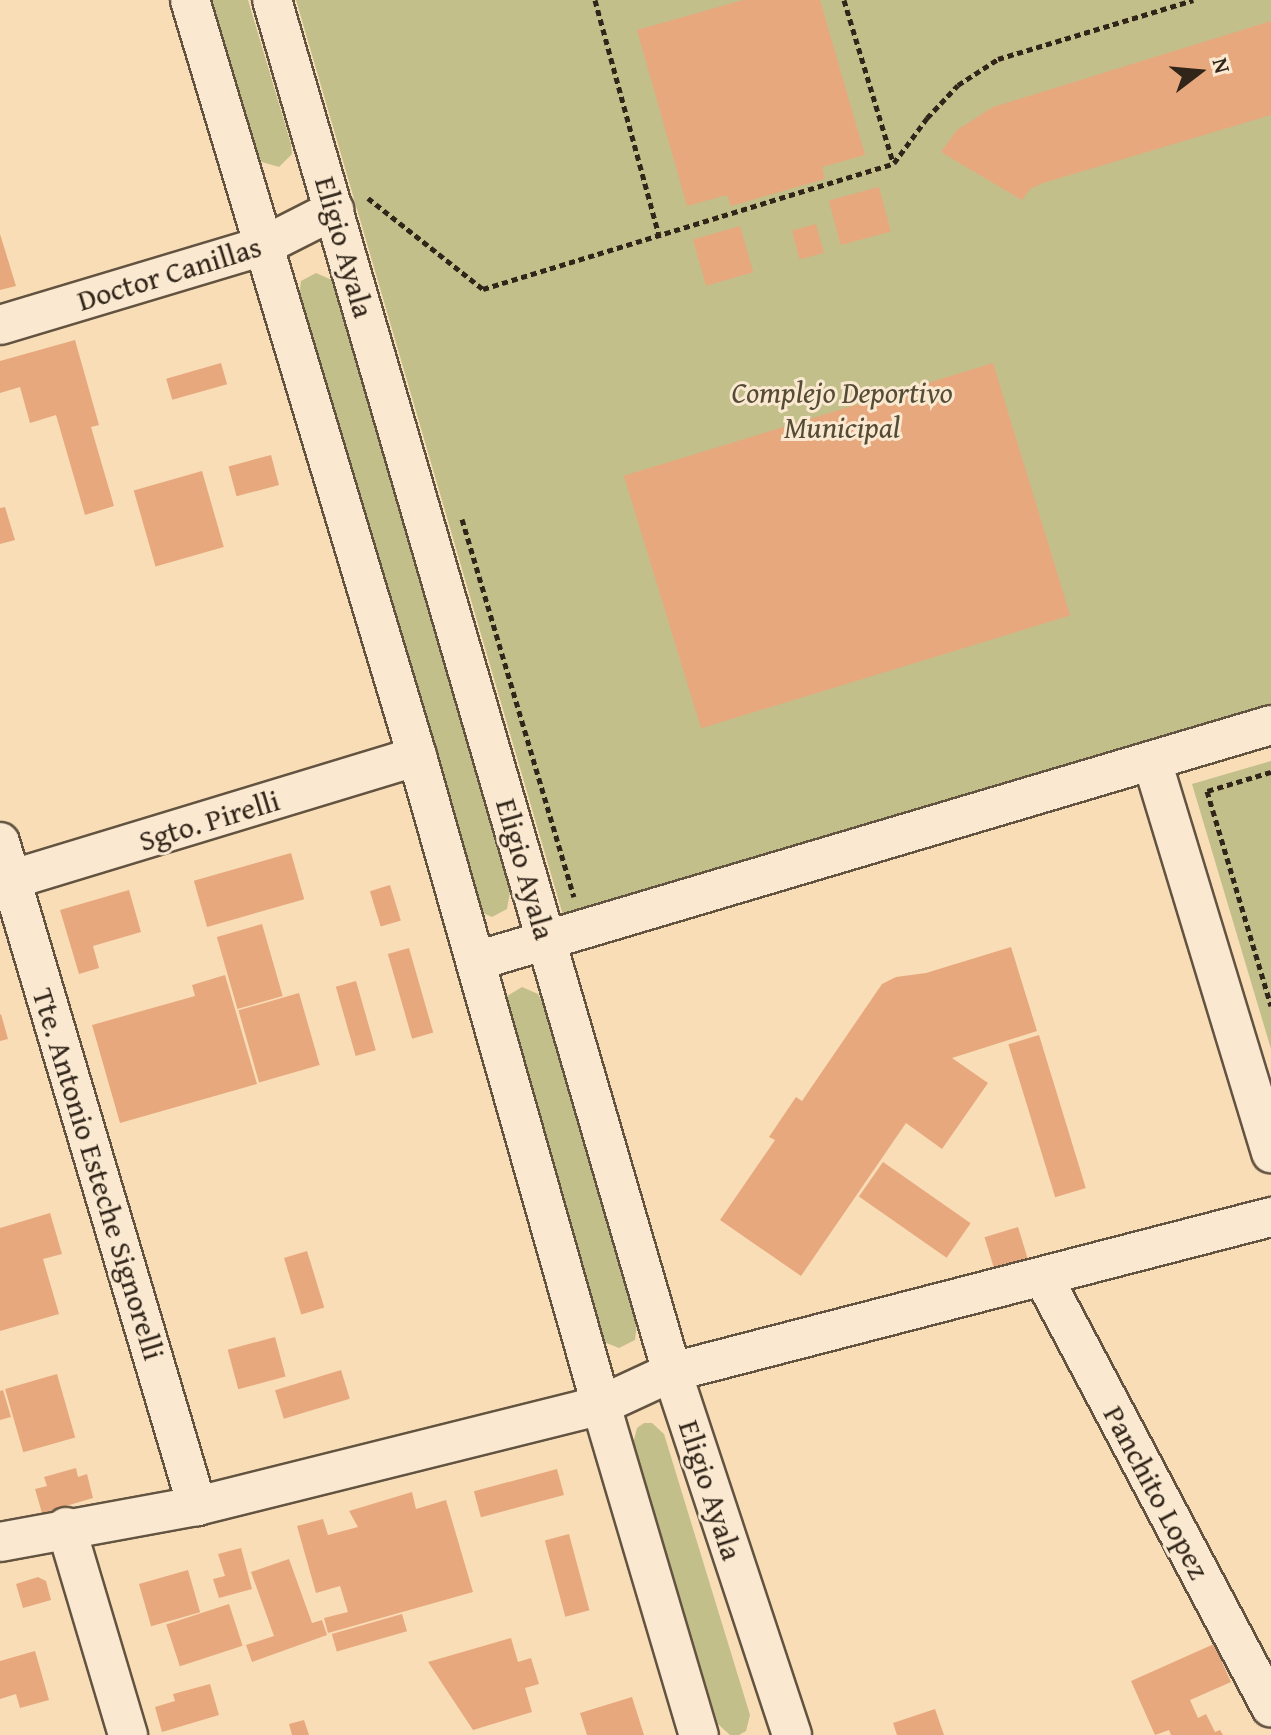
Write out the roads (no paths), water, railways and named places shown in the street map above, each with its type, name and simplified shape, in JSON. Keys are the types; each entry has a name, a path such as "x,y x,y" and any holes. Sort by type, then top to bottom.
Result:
{"street":[{"path":"190,0 417,756 601,1405 699,1735"},
{"name":"Eligio Ayala","path":"272,0 351,204 547,940 672,1372 792,1735"},
{"name":"Doctor Canillas","path":"0,325 263,246 351,204"},
{"path":"476,961 1271,725"},
{"name":"Sgto. Pirelli","path":"6,882 417,756"},
{"path":"1152,761 1271,1153"},
{"name":"Tte. Antonio Esteche Signorelli","path":"0,842 6,882 197,1506"},
{"path":"0,1542 66,1527 197,1506 601,1405 672,1372 1271,1217"},
{"name":"Panchito Lopez","path":"1043,1277 1271,1707"},
{"path":"66,1527 128,1735"}],"park label":[{"name":"Complejo Deportivo Municipal","path":"842,409"}]}
